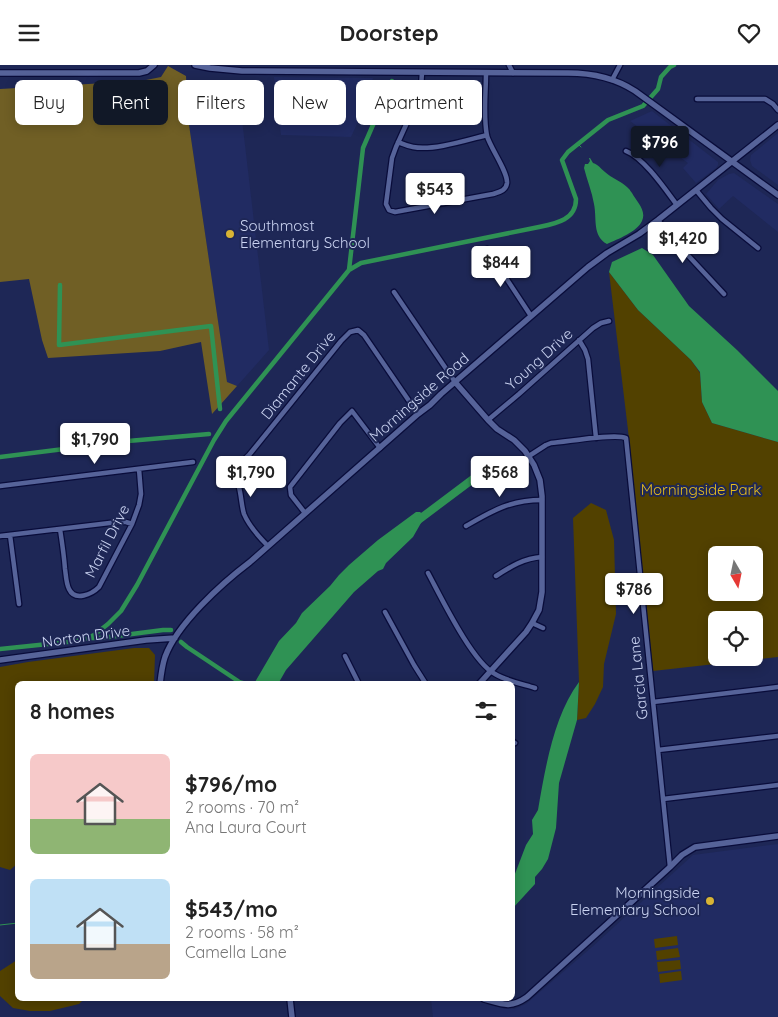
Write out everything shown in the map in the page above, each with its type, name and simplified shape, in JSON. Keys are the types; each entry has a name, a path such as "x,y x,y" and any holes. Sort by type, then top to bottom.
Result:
{"street":[{"path":"0,73 140,73 147,71 154,65"},
{"path":"195,65 230,70 256,68 578,73 612,79 644,97 778,195"},
{"path":"456,65 459,72"},
{"path":"459,72 462,65"},
{"path":"509,65 513,73"},
{"path":"612,79 620,65"},
{"path":"422,72 419,96 398,142 391,164 386,201 387,207 392,211 398,212 493,194 506,187 507,179 487,135 485,117 486,73"},
{"path":"697,99 765,99 773,103 778,110"},
{"name":"Morningside Road","path":"160,681 164,657 175,638 201,605 235,573 588,267 658,220 778,125"},
{"path":"398,142 412,147 425,148 487,135"},
{"path":"626,151 632,153 640,160 677,205"},
{"path":"696,190 722,219 758,248"},
{"path":"658,220 670,236 724,294"},
{"path":"487,249 531,316"},
{"path":"394,292 455,382 488,420 519,445 529,456 540,480 542,500 542,592 539,610 532,623 515,645 482,681"},
{"name":"Young Drive","path":"488,420 579,340 601,323 609,321"},
{"name":"Diamante Drive","path":"230,473 249,455 350,332 358,330 364,335 418,415"},
{"path":"579,340 588,359 596,438"},
{"path":"305,513 291,495 290,487 340,423 352,411 380,447"},
{"name":"Garcia Lane","path":"529,456 551,443 622,436 626,438 670,867"},
{"path":"0,486 193,462"},
{"path":"220,465 230,473 238,484 247,520 268,546"},
{"name":"Marfil Drive","path":"60,529 68,586 72,594 81,596 91,593 99,587 132,524 141,500 139,469"},
{"path":"466,526 513,503 542,500"},
{"path":"0,536 118,521 132,524"},
{"path":"10,535 19,604"},
{"path":"496,575 523,561 542,557"},
{"path":"428,573 477,657 490,671 513,681"},
{"path":"385,612 424,681"},
{"path":"532,623 543,629"},
{"name":"Norton Drive","path":"0,660 146,640 175,638"},
{"path":"344,656 357,681"},
{"path":"515,682 535,688"},
{"path":"653,702 778,687"},
{"path":"658,750 778,735"},
{"path":"662,799 778,785"},
{"path":"492,1001 510,1005 516,1004 527,997 682,855 695,847 778,836"},
{"path":"290,1001 292,1017"}],"shaded area":[{"path":"168,66 186,76 186,80 178,80 178,125 189,125 227,382 237,386 212,414 201,342 160,351 48,358 42,340 29,279 0,282 0,89 15,88 15,125 83,125 83,84 93,84 93,125 168,125 168,80 146,80 161,77"},
{"path":"274,77 373,78 372,80 356,80 356,125 351,137 281,135 280,125 346,125 346,80 274,80"},
{"path":"652,111 718,162 716,168 696,183 683,168 688,163 630,121"},
{"name":"Southmost Elementary School","path":"189,125 243,125 269,350 237,386 227,383"},
{"path":"778,133 778,185 752,166 750,160 751,155"},
{"path":"589,158 607,174 629,189 643,213 642,221 636,229 607,244 602,241 597,232 593,199 584,168 585,164 588,164 590,161"},
{"path":"734,173 778,204 778,232 733,196 719,209 706,194 718,180"},
{"path":"642,248 653,255 689,306 778,391 778,442 712,423 702,402 700,372 691,360 638,310 609,272 612,262"},
{"path":"416,512 420,512 425,516 413,537 386,563 383,569 378,571 354,592 286,670 280,681 256,681 279,641 296,623 302,613 349,565 378,540"},
{"path":"579,682 577,720 559,783 556,828 548,859 535,877 535,884 515,906 515,874 526,845 533,834 532,820 538,810 552,743 570,695"},
{"name":"Morningside Elementary School","path":"778,844 778,1017 433,1017 431,1001 481,1001 514,1009 526,1004 693,855"}],"green space":[{"name":"Morningside Park","path":"609,272 638,310 691,360 700,373 702,402 712,423 778,442 778,657 763,659 763,611 708,611 708,665 653,671 628,430"},
{"path":"591,503 606,510 614,540 616,614 604,664 603,687 586,718 577,720 579,682 573,518"},
{"path":"134,648 149,648 155,655 154,681 15,681 15,866 10,870 0,867 0,667"},
{"path":"677,936 678,945 655,948 654,939"},
{"path":"678,948 680,957 657,960 656,951"},
{"path":"680,960 681,969 658,972 657,962"},
{"path":"15,961 15,1001 82,1001 79,1004 50,1011 30,1011 13,1008 0,996 0,971"},
{"path":"681,971 682,980 660,983 659,974"}],"waterway":[{"path":"0,649 77,641 88,638 108,624 121,611 226,421 349,270 361,263 562,221 572,213 576,199 562,160 568,152 608,120 643,106 658,89 661,77 674,65"},
{"path":"349,270 363,148 373,125"},
{"path":"578,144 581,147"},
{"path":"60,285 59,345 211,326 220,409"},
{"path":"0,457 128,441 209,434"},
{"path":"417,521 477,476"},
{"path":"90,638 171,630"},
{"path":"181,642 238,681"},
{"path":"0,925 15,923"}],"place":[{"name":"Southmost Elementary School","path":"230,234"},
{"name":"Morningside Elementary School","path":"710,901"}]}
